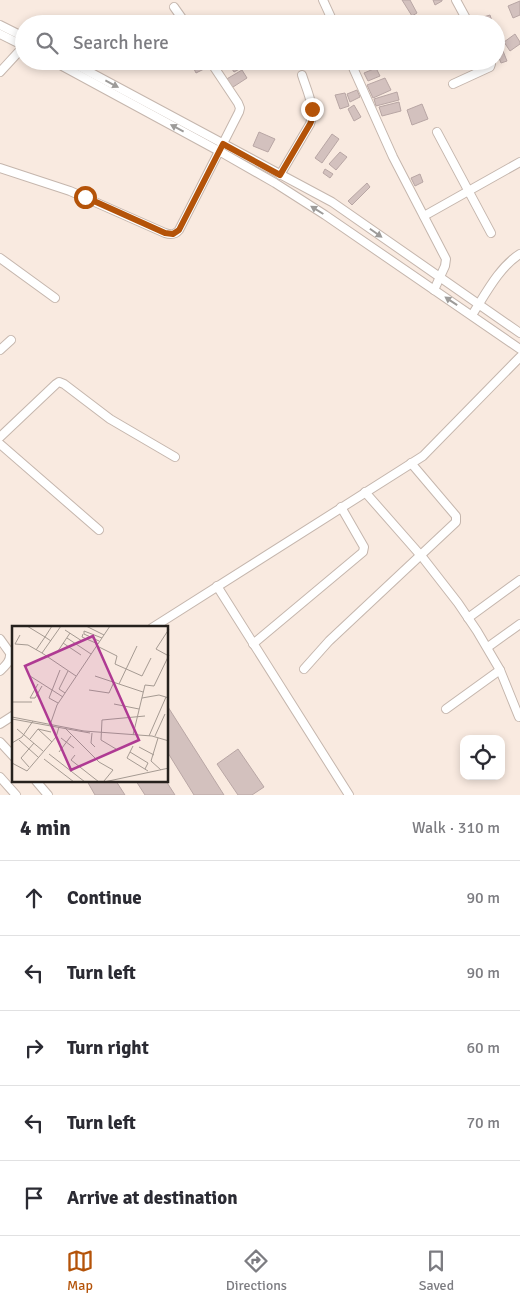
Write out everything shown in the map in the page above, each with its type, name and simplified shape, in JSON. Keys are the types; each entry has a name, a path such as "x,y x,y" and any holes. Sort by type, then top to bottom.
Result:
{"street":[{"path":"323,0 330,15"},
{"path":"456,0 464,15"},
{"path":"174,7 180,15"},
{"path":"0,25 15,32"},
{"path":"0,34 15,42"},
{"path":"0,72 15,56"},
{"path":"71,70 332,202 520,333"},
{"path":"85,70 221,147 325,215 520,349"},
{"path":"0,168 70,191 165,233 173,234 179,230 238,116 240,108 238,103 216,70"},
{"path":"354,70 394,157 446,259 445,266 434,290"},
{"path":"453,84 483,70"},
{"path":"280,175 313,117 302,75"},
{"path":"437,132 491,233"},
{"path":"424,216 520,162"},
{"path":"472,315 502,270 520,254"},
{"path":"0,258 55,298"},
{"path":"0,350 11,340"},
{"path":"155,626 423,456 520,357"},
{"path":"0,437 59,382 116,423 175,457"},
{"path":"0,444 99,530"},
{"path":"304,668 329,641 454,525 457,519 456,516 411,463"},
{"path":"365,492 420,555 488,647 500,670 519,717"},
{"path":"253,644 363,552 364,547 342,507"},
{"path":"468,618 520,580"},
{"path":"217,586 350,795"},
{"path":"488,647 520,624"},
{"path":"0,639 10,653 10,656 0,671"},
{"path":"446,709 500,670"},
{"path":"0,742 12,755"},
{"path":"0,776 16,795"},
{"path":"37,782 48,795"}],"building":[{"path":"402,0 410,0 417,13 411,15"},
{"path":"433,0 442,0 442,1 435,5"},
{"path":"520,1 520,15 513,18 508,6"},
{"path":"515,34 520,44 510,51 505,41"},
{"path":"242,70 247,78 230,89 225,80"},
{"path":"377,70 380,76 368,81 364,73"},
{"path":"385,78 391,90 373,98 367,85"},
{"path":"357,90 360,97 350,102 347,94"},
{"path":"397,92 399,100 376,106 374,99"},
{"path":"345,93 349,106 340,109 335,95"},
{"path":"399,102 401,111 382,116 379,107"},
{"path":"422,104 428,119 412,125 407,110"},
{"path":"354,105 361,117 354,121 348,109"},
{"path":"259,132 275,139 268,152 253,146"},
{"path":"332,134 339,139 322,163 315,158"},
{"path":"340,152 347,157 336,170 329,164"},
{"path":"325,169 333,174 330,178 323,173"},
{"path":"420,174 423,182 415,186 411,178"},
{"path":"367,183 370,187 352,205 348,201"},
{"path":"169,709 224,795 194,795 169,755"},
{"path":"238,749 264,787 252,795 238,795 217,764"},
{"path":"88,782 117,782 125,795 95,795"},
{"path":"137,782 167,782 175,795 145,795"}],"route":[{"path":"85,197 165,233 176,233 223,144 280,175 310,124 313,117 312,109"}]}
